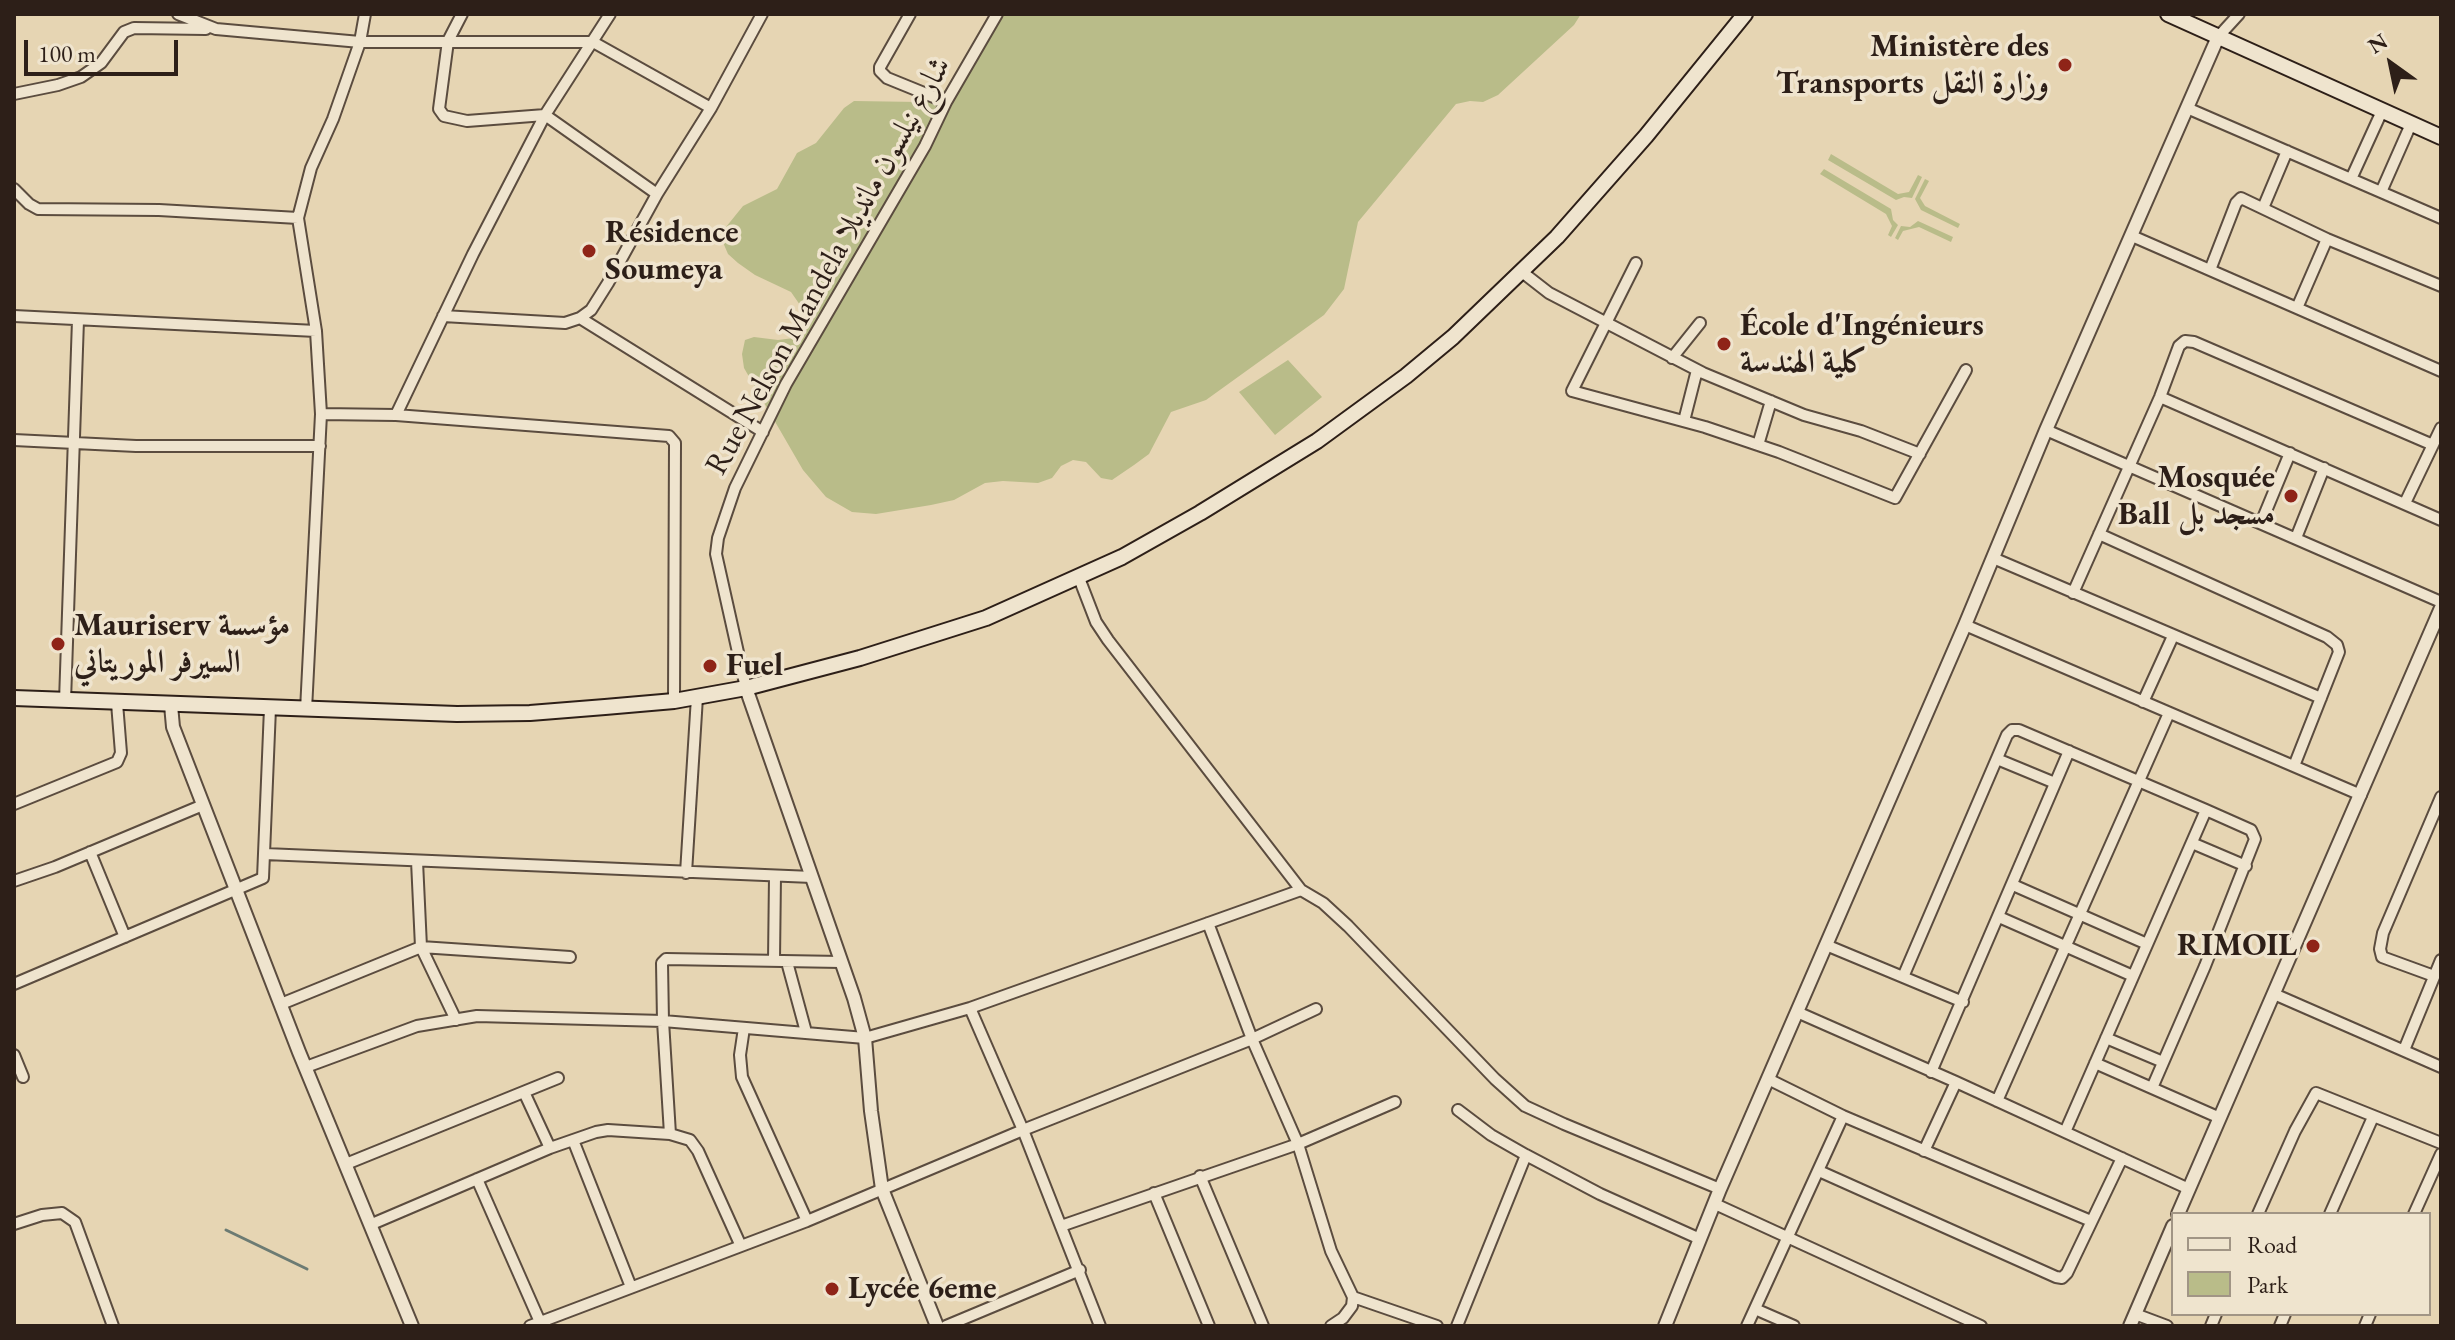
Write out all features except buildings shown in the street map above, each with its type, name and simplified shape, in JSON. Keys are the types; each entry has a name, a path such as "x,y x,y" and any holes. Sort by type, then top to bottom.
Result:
{"main road":[{"path":"14,698 306,710 530,713 674,701 746,688 860,658 940,634 1034,598 1122,557 1200,513 1317,441 1406,376 1453,337 1566,227 1637,147 1745,14"},
{"path":"2168,14 2441,137"}],"street":[{"path":"178,14 216,29"},
{"path":"306,710 321,414 316,331 298,218 311,168 333,119 360,42 365,14"},
{"path":"462,14 448,41 439,109 444,116 467,121 545,115 657,194"},
{"path":"396,415 545,115 610,14"},
{"path":"443,316 565,323 591,310 657,194 711,108 762,14"},
{"path":"910,14 880,71 887,78 946,102"},
{"name":"Rue Nelson Mandela شارع نيلسون مانديلا","path":"746,688 716,554 718,538 735,488 786,384 925,146 946,102 997,14"},
{"path":"1665,1326 1720,1189 1965,625 2046,430 2218,37 2239,14"},
{"path":"14,94 49,88 81,77 101,63 124,32 134,28 216,29 360,42 593,42 711,108"},
{"path":"2187,108 2441,218"},
{"path":"2351,179 2382,111"},
{"path":"2381,192 2411,124"},
{"path":"2263,208 2287,151"},
{"path":"14,189 38,209 159,210 298,218"},
{"path":"2210,270 2239,199 2246,198 2327,239 2441,286"},
{"path":"2132,236 2441,371"},
{"path":"2297,308 2327,239"},
{"path":"1636,263 1572,391 1684,421 1758,445 1895,498 1966,370"},
{"path":"1522,272 1549,293 1697,370 1804,415 1861,431 1920,454"},
{"path":"14,316 316,331"},
{"path":"580,318 763,432"},
{"path":"65,701 78,320"},
{"path":"1672,358 1700,323"},
{"path":"2073,593 2160,397 2179,346 2185,341 2194,342 2433,445"},
{"path":"1684,421 1697,370"},
{"path":"2160,397 2441,520"},
{"path":"1758,445 1771,401"},
{"path":"321,414 396,415 662,435 673,439 674,701"},
{"path":"2405,503 2441,428"},
{"path":"2046,430 2441,602"},
{"path":"14,440 136,446 320,446"},
{"path":"2261,523 2290,453"},
{"path":"2296,538 2324,468"},
{"path":"2099,534 2327,637 2337,645 2339,652 2294,766"},
{"path":"1993,558 2321,698"},
{"path":"1079,578 1096,622 1108,640 1301,890 1323,903 1348,926 1495,1079 1525,1106 1720,1189"},
{"path":"2179,1212 2441,608"},
{"path":"1965,625 2361,795"},
{"path":"2143,702 2173,636"},
{"path":"746,688 865,1038 882,1189 937,1326"},
{"path":"686,873 697,697"},
{"path":"14,804 117,762 121,753 117,703"},
{"path":"171,705 173,727 203,805 412,1326"},
{"path":"14,984 263,878 270,708"},
{"path":"1997,1101 2169,713"},
{"path":"1903,977 2007,735 2012,730 2019,730 2206,810 2254,834 2246,866 2152,1088"},
{"path":"1931,1072 2069,751"},
{"path":"1997,759 2055,783"},
{"path":"2434,976 2382,957 2380,949 2383,933 2441,797"},
{"path":"14,881 203,805"},
{"path":"2065,1132 2206,810"},
{"path":"2192,843 2246,866"},
{"path":"90,852 125,937"},
{"path":"265,854 812,877"},
{"path":"417,861 421,947 456,1020"},
{"path":"774,960 775,876"},
{"path":"2013,885 2147,944"},
{"path":"306,1067 417,1026 477,1016 663,1021 865,1038 970,1008 1301,890"},
{"path":"1999,917 2133,976"},
{"path":"1208,923 1252,1039 1298,1144 1331,1251 1353,1297 1352,1306 1343,1318 1331,1326"},
{"path":"1826,945 1963,1002"},
{"path":"281,1004 421,947 570,957"},
{"path":"670,1134 662,963 666,959 841,962"},
{"path":"2404,1050 2441,960"},
{"path":"787,962 806,1032"},
{"path":"2274,994 2441,1067"},
{"path":"970,1008 1023,1130 1100,1326"},
{"path":"477,1179 535,1324 807,1221 1023,1130 1252,1039 1316,1009"},
{"path":"1797,1012 2189,1189"},
{"path":"744,1028 740,1055 742,1077 807,1221"},
{"path":"2106,1038 2163,1062"},
{"path":"14,1055 23,1077"},
{"path":"2095,1063 2220,1118"},
{"path":"346,1164 558,1078"},
{"path":"1768,1079 1843,1116 2091,1221"},
{"path":"1924,1151 1956,1082"},
{"path":"524,1092 550,1148"},
{"path":"2259,1212 2295,1131 2316,1093 2441,1143"},
{"path":"1061,1226 1298,1144 1395,1102"},
{"path":"1458,1110 1491,1135 1526,1155 1600,1194 1700,1239"},
{"path":"1747,1326 1843,1116"},
{"path":"2331,1212 2373,1117"},
{"path":"372,1224 550,1148 608,1130 670,1134 690,1140 698,1151 740,1244"},
{"path":"573,1140 631,1287"},
{"path":"2415,1212 2436,1177 2441,1154"},
{"path":"1457,1326 1526,1155"},
{"path":"1819,1171 2062,1278 2122,1158"},
{"path":"1200,1176 1263,1326"},
{"path":"1154,1193 1209,1326"},
{"path":"1715,1204 1981,1326"},
{"path":"14,1224 42,1215 62,1213 75,1222 113,1326"},
{"path":"2167,1326 2132,1320 2171,1231"},
{"path":"946,1326 1080,1270"},
{"path":"1353,1297 1435,1326"},
{"path":"1755,1309 1794,1326"}],"green space":[{"path":"1001,14 1581,14 1574,25 1498,95 1483,102 1456,104 1358,222 1344,289 1324,315 1206,400 1171,412 1149,454 1134,465 1112,480 1101,478 1086,462 1073,460 1061,466 1052,478 1038,483 985,483 954,500 876,514 852,512 826,497 803,470 744,368 742,354 745,340 754,337 794,338 805,330 809,318 791,292 738,263 728,254 722,240 726,227 743,206 777,189 797,153 816,143 844,108 854,101 919,102 956,85 970,72"},
{"path":"1831,154 1898,194 1909,192 1918,175 1922,177 1912,198 1896,200 1828,160"},
{"path":"1824,169 1891,209 1893,220 1898,225 1891,237 1888,235 1892,226 1886,214 1820,174"},
{"path":"1925,179 1929,181 1920,198 1925,206 1960,224 1958,228 1921,210 1915,199"},
{"path":"1918,221 1953,237 1951,242 1919,227 1903,231 1898,240 1895,238 1901,226 1910,227"},
{"path":"1288,360 1322,397 1275,435 1239,392"}],"waterway":[{"path":"226,1230 307,1269"}],"place":[{"name":"Ministère des Transports وزارة النقل","path":"2065,65"},
{"name":"Résidence Soumeya","path":"589,251"},
{"name":"École d'Ingénieurs كلية الهندسة","path":"1724,344"},
{"name":"Mosquée Ball مسجد بل","path":"2291,496"},
{"name":"Mauriserv مؤسسة السيرفر الموريتاني","path":"58,644"},
{"name":"Fuel","path":"710,666"},
{"name":"RIMOIL","path":"2313,946"},
{"name":"Lycée 6eme","path":"832,1289"}]}
